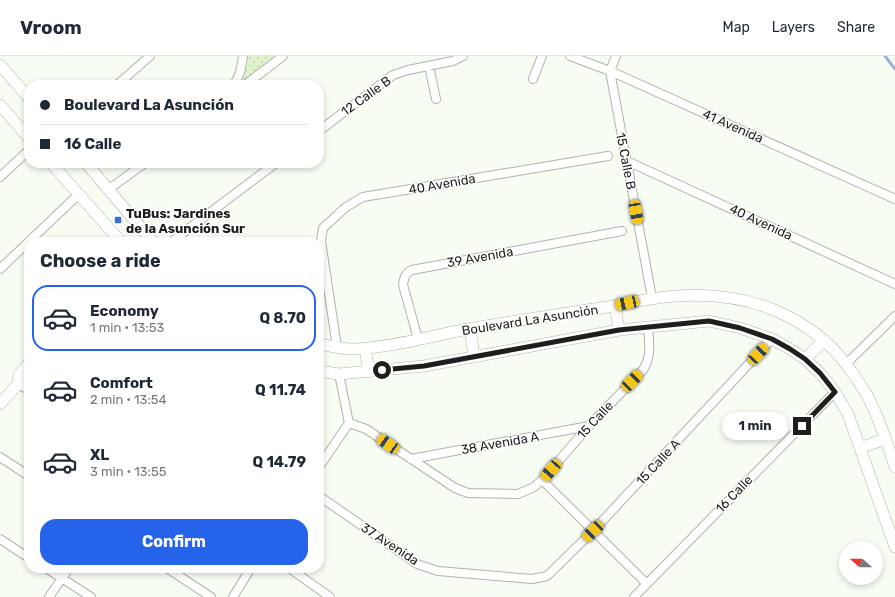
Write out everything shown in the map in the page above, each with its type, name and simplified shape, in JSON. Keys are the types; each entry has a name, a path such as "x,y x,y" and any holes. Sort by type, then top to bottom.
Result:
{"main road":[{"path":"0,65 24,92"},
{"path":"0,105 24,132"},
{"path":"59,168 79,194 117,237"},
{"path":"90,168 149,237"},
{"path":"136,223 143,237"},
{"name":"Boulevard La Asunción","path":"324,345 355,349 390,345 470,329 615,306 652,298 678,295 710,295 740,299 772,308 803,323 824,340 846,364 866,393 885,438 895,467"},
{"path":"615,306 619,330"},
{"name":"Boulevard La Asunción","path":"324,372 339,374 424,366 619,330 709,321 740,328 772,339 805,359 820,373 835,392 848,414 895,547"},
{"path":"470,329 474,357"},
{"path":"805,359 824,340"},
{"path":"365,348 369,372"},
{"path":"18,384 19,375 24,369"},
{"path":"1,402 18,384 24,382"},
{"path":"860,448 885,438"}],"street":[{"path":"123,80 150,56"},
{"path":"236,80 240,73 243,56"},
{"path":"252,80 283,56"},
{"name":"12 Calle B","path":"324,127 393,75 408,70 453,61 463,56"},
{"path":"533,78 542,56"},
{"name":"41 Avenida","path":"570,56 610,71 895,199"},
{"path":"610,71 616,56"},
{"path":"429,66 436,99"},
{"name":"15 Calle B","path":"610,71 652,298"},
{"path":"0,177 24,155"},
{"name":"40 Avenida","path":"322,237 323,228 346,207 363,197 608,156"},
{"name":"40 Avenida","path":"627,161 895,284"},
{"path":"109,189 138,168"},
{"path":"178,237 269,168"},
{"path":"34,237 79,194"},
{"name":"39 Avenida","path":"418,340 403,285 404,278 408,271 622,231"},
{"path":"0,269 24,246"},
{"name":"40 Avenida","path":"324,262 337,347"},
{"path":"846,364 895,316"},
{"name":"15 Calle","path":"410,459 445,483 468,493 518,494 534,487 542,480 589,426 643,370 650,352 648,327"},
{"name":"15 Calle A","path":"539,578 547,576 593,531 772,339"},
{"path":"324,460 349,423 339,374"},
{"path":"18,384 24,387"},
{"name":"16 Calle","path":"634,597 835,392"},
{"path":"349,423 366,429 410,459"},
{"name":"38 Avenida A","path":"410,459 589,426"},
{"path":"0,457 24,473"},
{"path":"542,480 647,584"},
{"name":"37 Avenida","path":"324,499 417,564 438,571 532,579 539,578"},
{"path":"0,539 24,555"},
{"path":"54,573 91,597"},
{"path":"49,597 66,573"},
{"path":"174,573 210,597"},
{"path":"233,597 249,573"},
{"path":"296,573 330,597"}],"green space":[{"path":"248,56 277,56 244,80 240,80 244,73"}],"waterway":[{"path":"885,56 895,69"}],"place":[{"name":"TuBus: Jardines de la Asunción Sur","path":"118,220"}],"route":[{"path":"382,370 424,366 619,330 709,321 740,328 772,339 805,359 820,373 835,392 802,426"}]}
